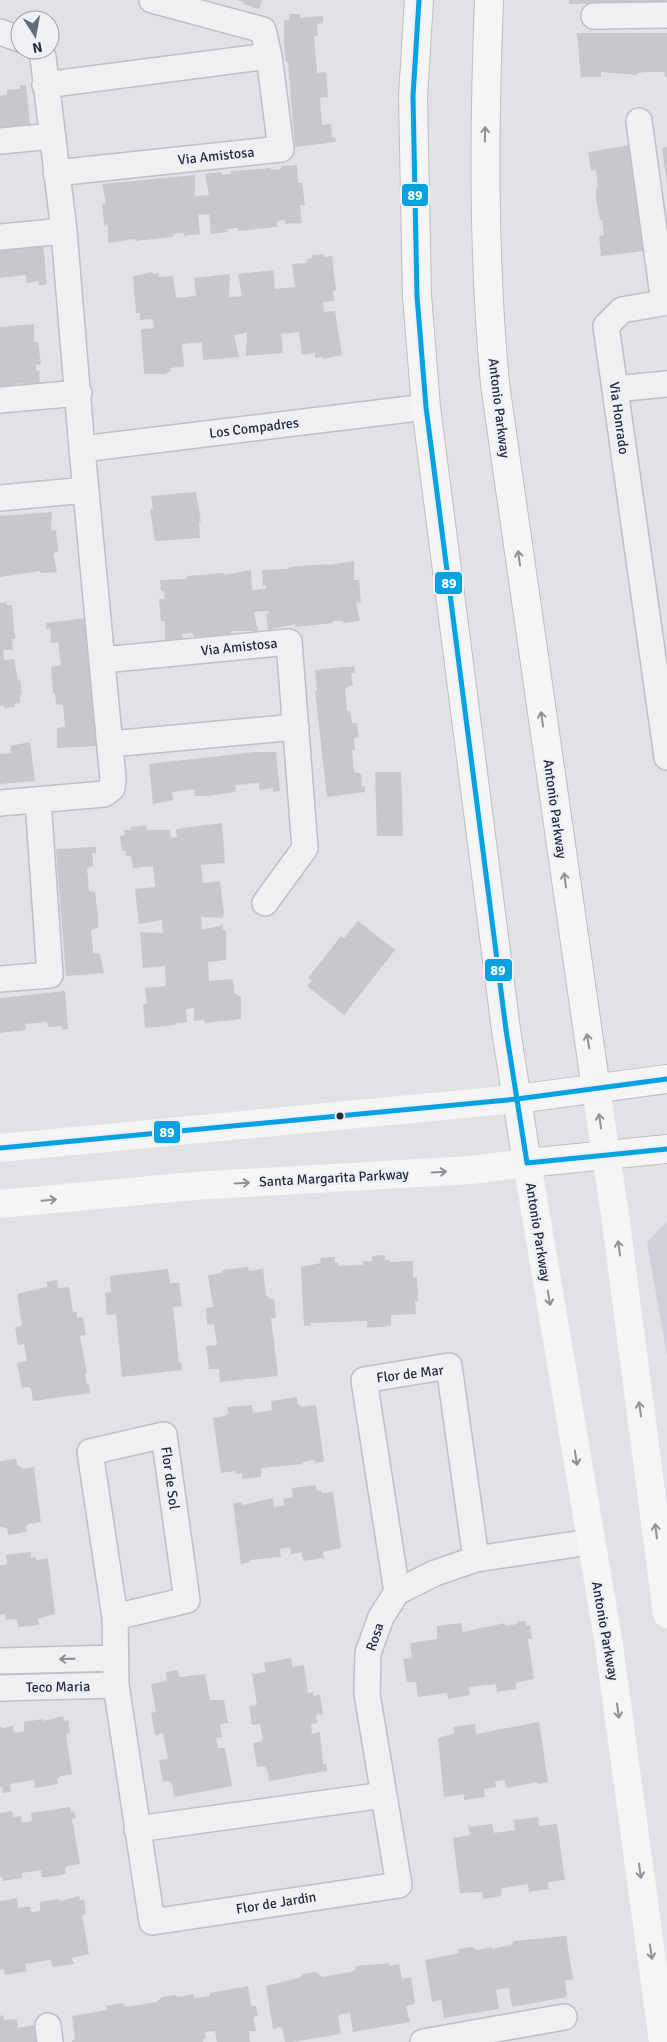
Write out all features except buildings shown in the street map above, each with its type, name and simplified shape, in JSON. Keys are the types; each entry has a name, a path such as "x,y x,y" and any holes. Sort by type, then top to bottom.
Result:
{"main road":[{"name":"Antonio Parkway","path":"419,0 413,96 418,296 426,408 441,541 516,1099 609,1645 664,2042"},
{"name":"Antonio Parkway","path":"489,0 484,182 487,300 495,384 583,1014 615,1215 667,1614"},
{"path":"0,1148 516,1099 667,1080"},
{"name":"Santa Margarita Parkway","path":"0,1204 193,1186 471,1170 604,1153 667,1148"}],"street":[{"name":"Via Amistosa","path":"56,173 281,149 269,56 263,30 152,0"},
{"path":"594,16 667,15"},
{"path":"45,85 269,56"},
{"path":"0,804 104,794 112,788 113,779 64,231 53,136 41,60"},
{"name":"Via Honrado","path":"639,121 666,302 622,310 606,326 615,388 658,631 667,757"},
{"path":"0,141 53,136"},
{"path":"0,237 64,231"},
{"path":"615,388 667,384"},
{"path":"0,400 79,393"},
{"name":"Los Compadres","path":"82,449 426,408"},
{"path":"0,498 86,490"},
{"name":"Via Amistosa","path":"103,660 289,642 305,848 265,903"},
{"path":"110,744 296,727"},
{"path":"0,979 50,975 38,800"},
{"name":"Flor de Mar","path":"397,1592 364,1380 449,1366 476,1559"},
{"name":"Flor de Sol","path":"115,1617 187,1600 164,1434 90,1452 115,1617 116,1685 152,1922"},
{"name":"Rosa","path":"399,1884 367,1694 368,1653 381,1617 397,1592 435,1572 476,1559 590,1542"},
{"name":"Teco Maria","path":"0,1661 116,1658"},
{"name":"Teco Maria","path":"0,1688 116,1685"},
{"path":"137,1829 384,1795"},
{"name":"Flor de Jardin","path":"152,1922 399,1884"},
{"path":"423,2042 461,2039 564,2017"}],"shaded area":[{"path":"667,1221 667,1355 647,1243"}],"transit line":[{"name":"89","path":"419,0 413,96 417,296 426,407 506,1030 527,1163"},
{"name":"89","path":"0,1148 517,1099 667,1079"},
{"name":"89","path":"527,1163 667,1149"}]}
